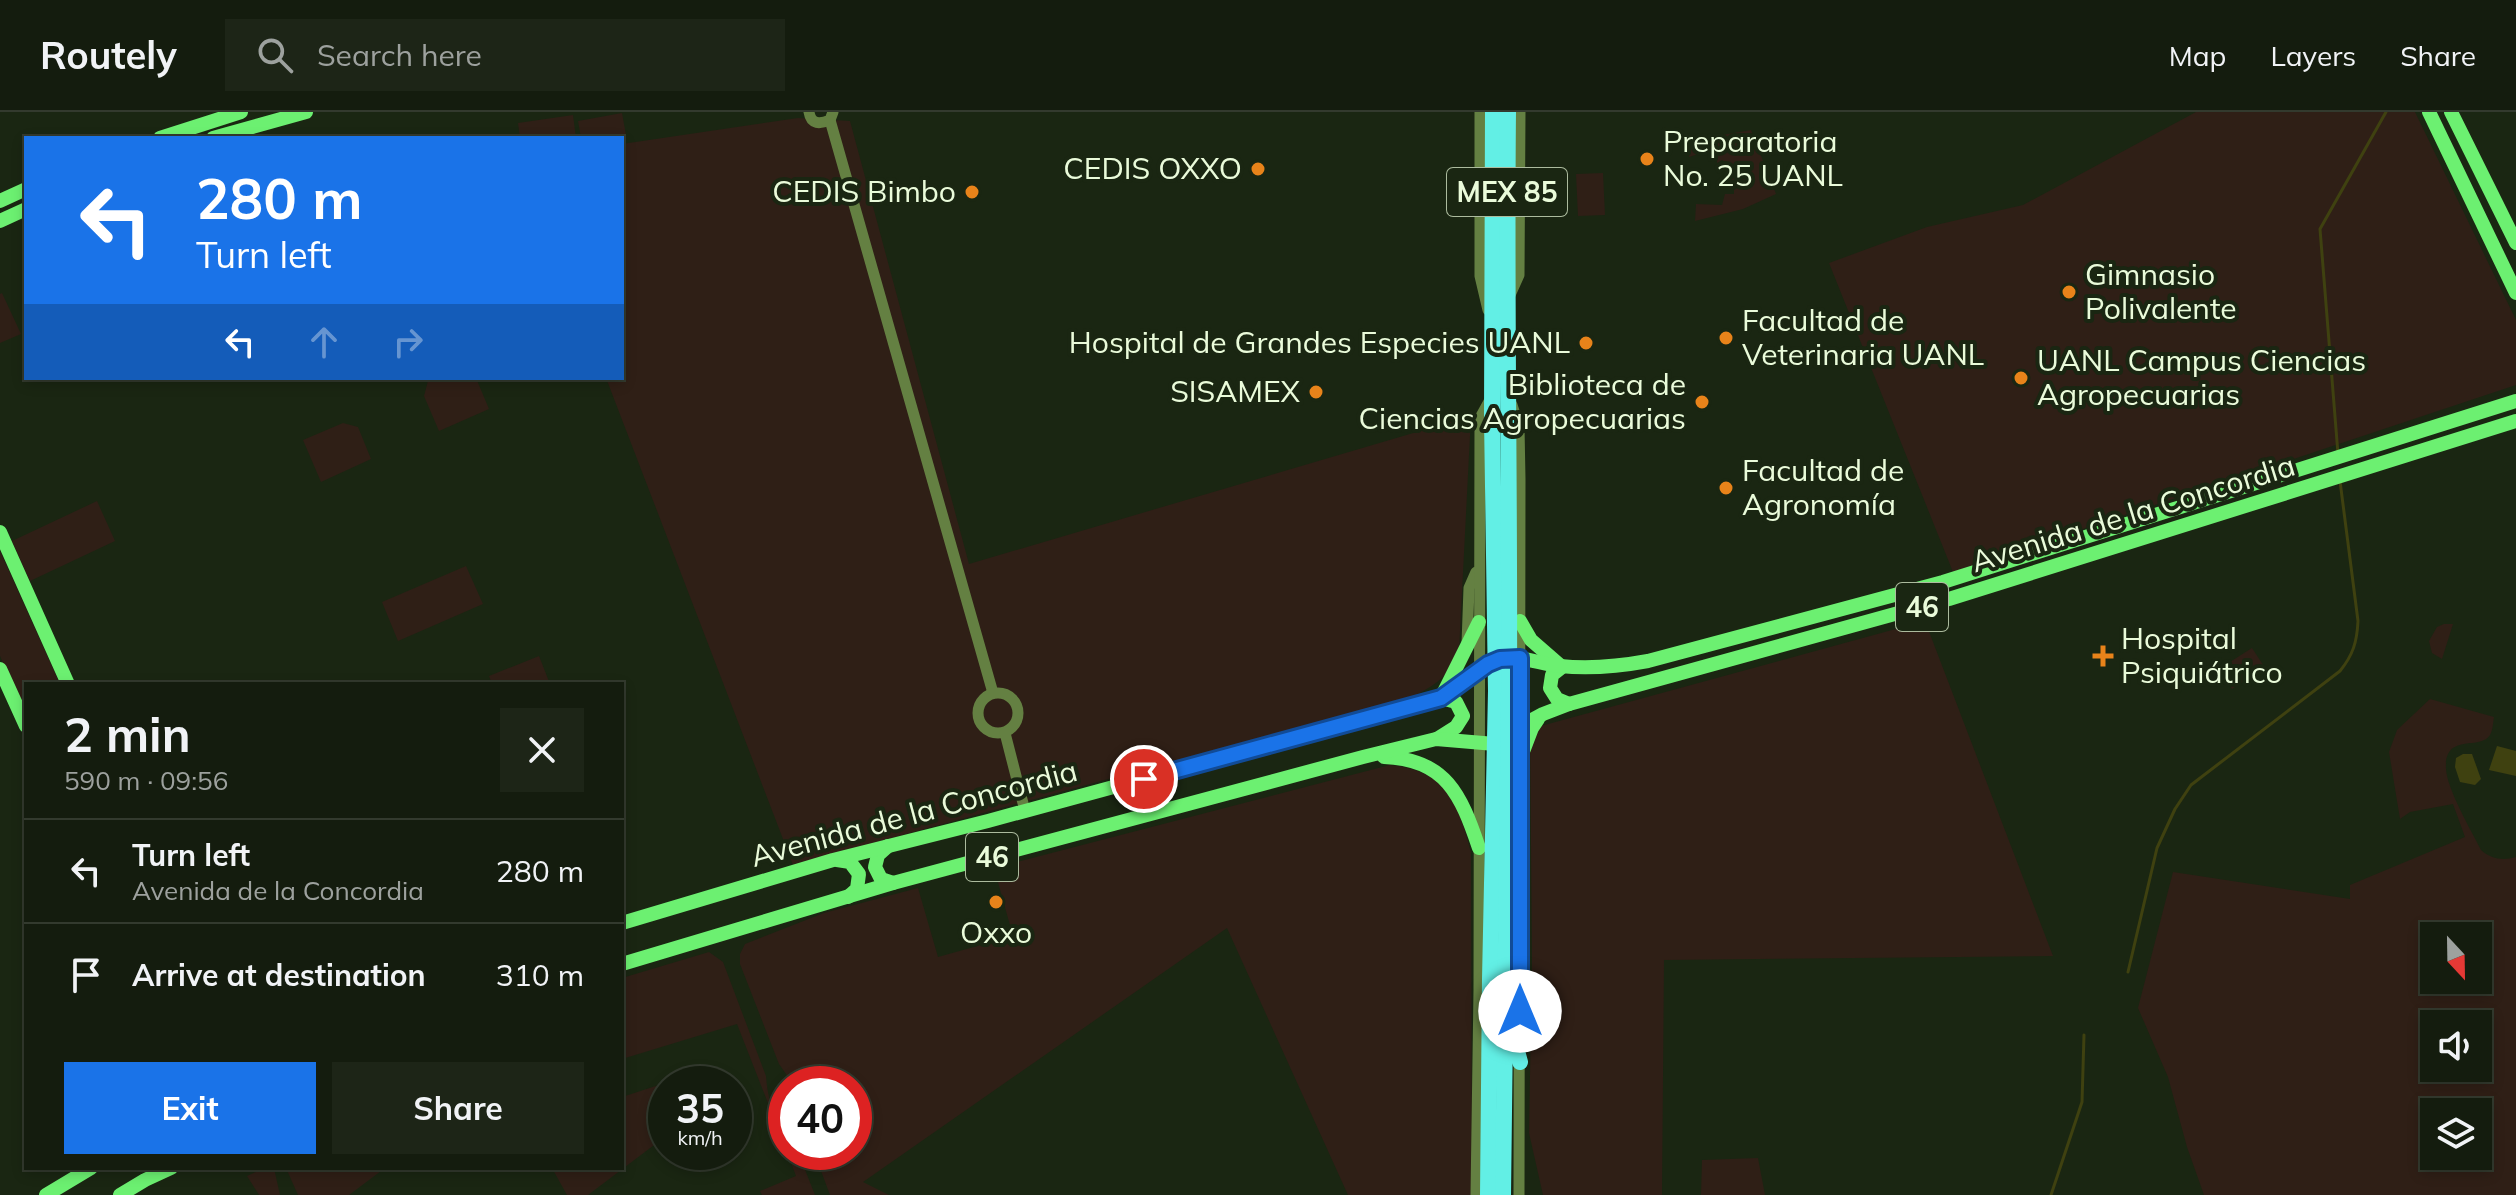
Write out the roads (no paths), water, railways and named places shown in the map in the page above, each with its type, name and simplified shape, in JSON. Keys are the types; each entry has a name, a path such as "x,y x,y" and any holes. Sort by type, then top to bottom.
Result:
{"highway":[{"name":"MEX 85","path":"1493,112 1500,272 1507,299 1499,396"},
{"name":"MEX 85","path":"1488,1195 1509,692 1499,396 1493,321 1500,272 1508,112"},
{"name":"MEX 85","path":"1497,979 1504,1003 1503,1195"},
{"path":"1504,1003 1520,1062"}],"main road":[{"path":"166,136 241,112"},
{"path":"220,136 306,112"},
{"path":"2429,112 2516,293"},
{"path":"2451,112 2516,243"},
{"path":"0,201 24,190"},
{"path":"0,221 24,210"},
{"name":"Avenida de la Concordia","path":"624,922 833,860 1441,698 1479,670 1500,659 1520,658 1562,667 1634,664 1943,582 2516,401"},
{"name":"Avenida de la Concordia","path":"624,963 893,883 1363,757 1436,739 1503,742 1519,727 1569,704 1949,599 2516,421"},
{"path":"0,532 67,682"},
{"path":"1520,621 1531,640 1562,667 1552,675 1550,688 1557,699 1569,704"},
{"path":"1436,739 1456,727 1463,716 1456,702 1441,698 1479,622"},
{"path":"0,669 24,722"},
{"path":"1519,762 1532,728 1543,714"},
{"path":"1363,757 1413,761 1440,774 1455,789 1468,813 1479,848"},
{"path":"888,846 878,855 875,867 881,879 893,883"},
{"path":"833,860 850,862 859,874 857,889 845,899"},
{"path":"46,1195 88,1170"},
{"path":"136,1185 141,1170"},
{"path":"120,1195 167,1170"}],"street":[{"path":"809,112 816,123 832,116 993,693"},
{"path":"1480,112 1480,276 1484,299 1493,321"},
{"path":"1507,299 1519,275 1520,112"},
{"path":"1476,1195 1480,418 1499,396 1519,427 1519,1195"},
{"path":"1467,644 1469,588 1478,568"},
{"path":"1479,622 1483,630 1499,637 1516,629 1520,621"},
{"path":"993,693 1006,694 1019,710 1016,724 1005,733 986,730 978,719 982,701 993,693"},
{"path":"1005,733 1025,811"},
{"path":"1479,786 1488,772 1499,769 1510,772 1519,785"}],"waterway":[{"path":"2338,454 2320,229 2386,112"},
{"path":"2128,972 2157,848 2175,809 2191,785 2340,671 2351,654 2358,621 2340,481"},
{"path":"2051,1195 2082,1102 2084,1035"}],"place":[{"name":"Preparatoria No. 25 UANL","path":"1647,159"},
{"name":"CEDIS OXXO","path":"1258,169"},
{"name":"CEDIS Bimbo","path":"972,192"},
{"name":"Gimnasio Polivalente","path":"2069,292"},
{"name":"Facultad de Veterinaria UANL","path":"1726,338"},
{"name":"Hospital de Grandes Especies UANL","path":"1586,343"},
{"name":"UANL Campus Ciencias Agropecuarias","path":"2021,378"},
{"name":"SISAMEX","path":"1316,392"},
{"name":"Biblioteca de Ciencias Agropecuarias","path":"1702,402"},
{"name":"Facultad de Agronomía","path":"1726,488"},
{"name":"Hospital Psiquiátrico","path":"2103,656"},
{"name":"Oxxo","path":"996,902"}]}
